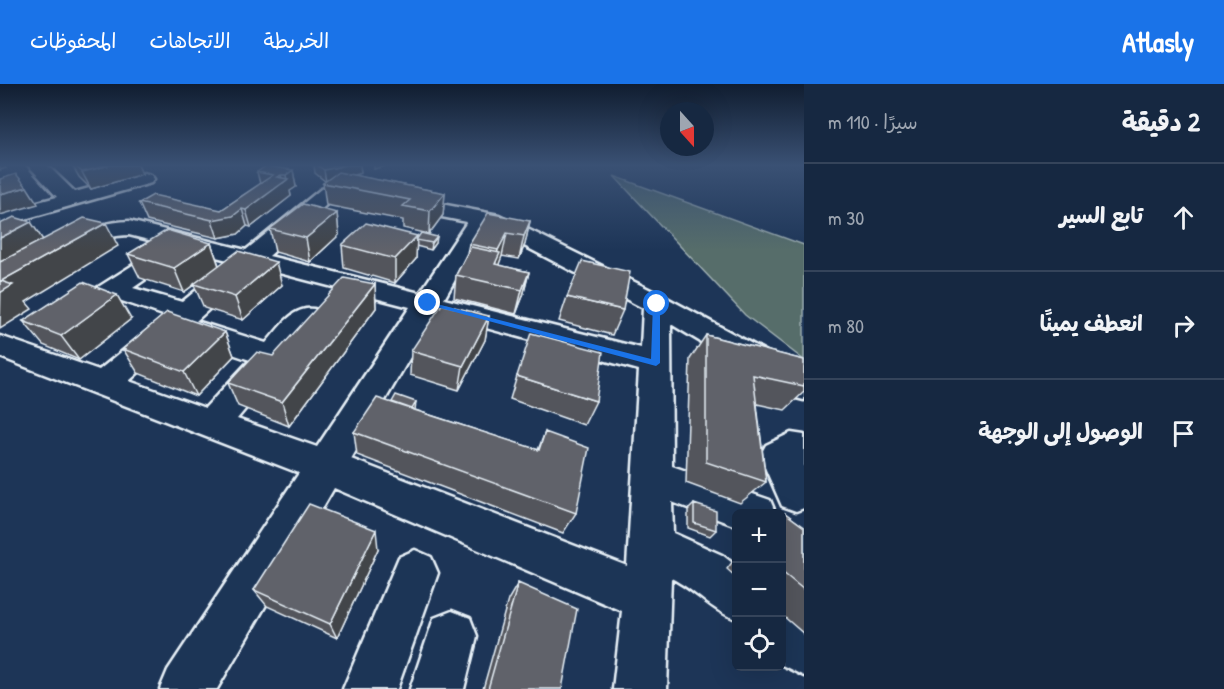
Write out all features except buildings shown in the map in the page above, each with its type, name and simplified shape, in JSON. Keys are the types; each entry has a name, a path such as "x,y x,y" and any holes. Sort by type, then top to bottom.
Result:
{"street":[{"path":"65,193 72,200"},
{"path":"0,219 95,193"},
{"path":"104,384 328,193"},
{"path":"362,193 481,217 500,224 657,304 804,388"},
{"path":"187,689 481,217"},
{"path":"0,284 90,234 117,227 428,303 656,363"},
{"path":"153,263 113,290 29,339 104,384 324,466 646,597"},
{"path":"113,290 272,356"},
{"path":"640,689 651,545 657,304"},
{"path":"212,424 308,316"},
{"path":"794,515 779,456 791,449 804,451"},
{"path":"653,477 744,509"},
{"path":"651,545 706,571 732,593"},
{"path":"370,689 415,573"},
{"path":"437,689 452,636"},
{"path":"786,636 804,651"}],"green space":[{"path":"630,193 661,193 804,245 804,360 745,315"}],"route":[{"path":"428,303 656,363 657,304"}]}
